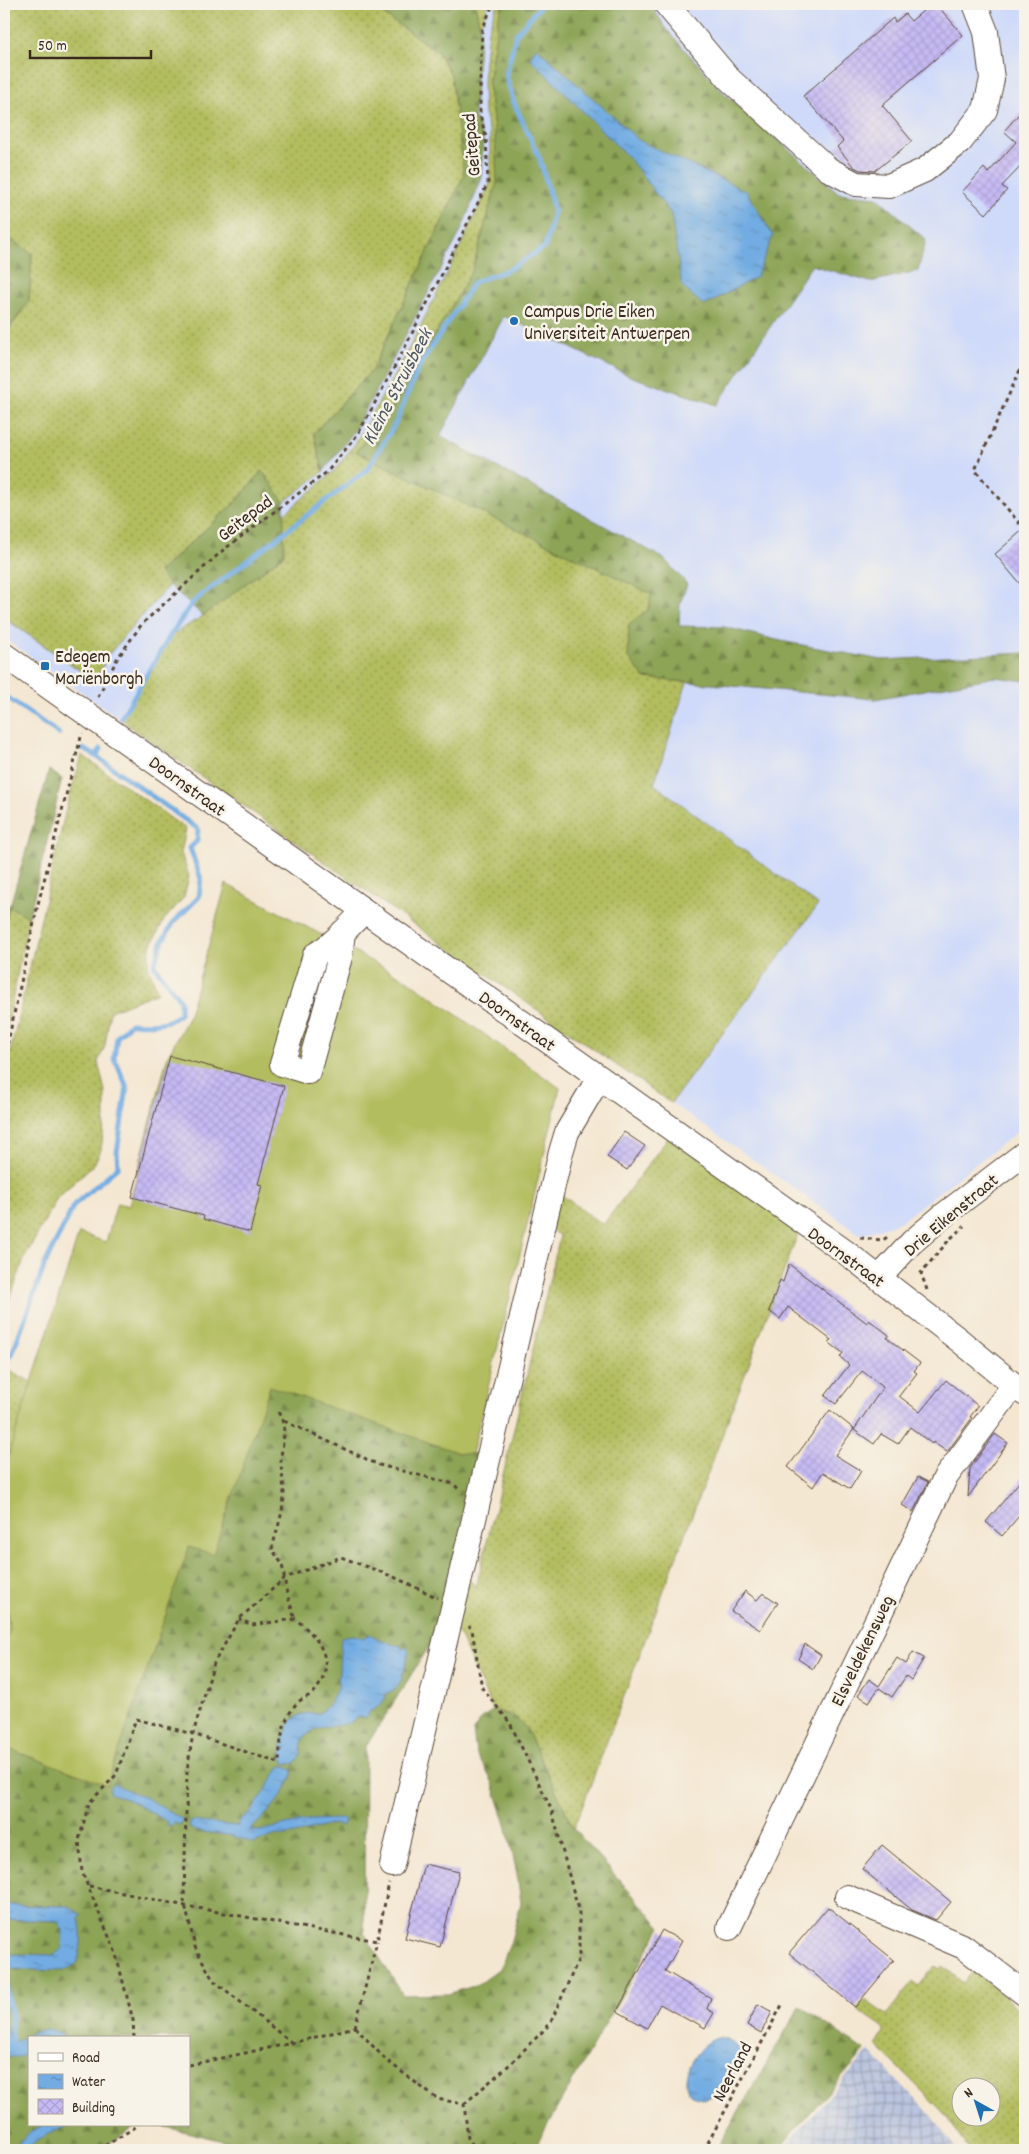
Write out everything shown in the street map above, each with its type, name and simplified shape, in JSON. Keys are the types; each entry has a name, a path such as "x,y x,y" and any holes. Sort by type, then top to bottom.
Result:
{"street":[{"path":"666,4 729,79 828,169 856,184 889,186 925,170 960,142 985,110 992,79 986,32 975,4"},
{"name":"Doornstraat","path":"4,654 879,1278 1020,1390"},
{"path":"344,932 340,957 308,1072 282,1064 315,955 328,947 364,911"},
{"path":"392,1865 561,1152 567,1132 599,1078"},
{"name":"Drie Eikenstraat","path":"879,1278 912,1242 945,1214 1025,1153"},
{"name":"Elsveldekensweg","path":"729,1928 945,1478 1020,1390"},
{"path":"847,1897 964,1947 1025,1994"}],"path":[{"name":"Geitepad","path":"4,1060 6,1040 38,904 79,742 89,714 117,659 142,624 222,551 326,472 358,434 402,353 488,183 486,138 480,114 480,97 482,30 493,4"},
{"path":"1020,524 975,470 1025,360"},
{"path":"914,1305 927,1290 921,1273 949,1240 968,1223"},
{"path":"278,1412 284,1421 379,1465 454,1484 465,1497"},
{"path":"134,2036 133,2020 115,1951 82,1872 79,1840 89,1803 116,1774 136,1719 193,1734 279,1763 282,1730 296,1703 314,1692 325,1675 325,1662 321,1644 306,1627 295,1619 287,1594 282,1564 272,1549 284,1497 281,1466 284,1421"},
{"path":"292,2043 213,1980 195,1947 186,1906 184,1853 187,1770 193,1734 214,1663 239,1619 285,1578 341,1557 394,1577 454,1605 472,1630 482,1688 510,1723 552,1811 579,1914 579,1958 550,2024 508,2066 464,2104"},
{"path":"239,1619 252,1625 295,1619"},
{"path":"355,2027 392,1865"},
{"path":"89,1886 186,1906 376,1940"},
{"name":"Neerland","path":"704,2150 782,2005"},
{"path":"355,2027 385,2059 437,2099 464,2104"},
{"path":"190,2065 292,2043 355,2027"},
{"path":"464,2104 468,2138 476,2150"},
{"path":"98,2150 137,2126"}],"shaded area":[{"name":"Campus Drie Eiken Universiteit Antwerpen","path":"4,4 1025,4 1025,1126 900,1222 861,1235 4,638"},
{"path":"869,2051 933,2117 956,2150 781,2150"}],"green space":[{"path":"4,4 369,4 438,52 451,75 464,175 372,370 314,433 323,472 284,502 262,471 236,502 159,571 169,585 109,654 95,681 4,618 4,337 29,301 32,254 4,234"},
{"path":"369,4 475,4 480,27 474,114 483,139 481,180 460,233 355,430 323,472 314,433 372,370 464,175 451,75 438,52"},
{"path":"475,4 489,4 480,27"},
{"path":"497,4 502,4 488,83 495,134 497,182 472,271 396,402 357,452 652,594 649,609 629,624 644,678 687,682 654,784 818,905 671,1103 129,726 121,718 170,636 203,616 284,555 282,516 334,471 355,444 403,360 450,268 490,183 490,135 484,113 483,81 488,30"},
{"path":"502,4 650,4 668,31 724,93 839,193 877,197 926,240 918,271 870,282 812,265 717,405 632,377 504,316 440,436 663,558 687,584 680,604 679,626 724,627 781,641 882,660 1025,653 1025,681 995,677 875,699 644,678 628,656 629,624 649,609 651,594 356,452 396,402 472,271 497,182 495,134 488,83"},
{"path":"4,234 32,254 29,301 4,335"},
{"path":"262,471 284,502 284,555 203,616 169,585 159,572 236,502"},
{"path":"82,755 186,829 181,853 189,876 184,897 164,920 150,948 148,966 158,992 110,1011 105,1046 98,1062 105,1091 105,1118 101,1150 94,1164 57,1198 24,1259 4,1316 4,1080 66,809"},
{"path":"49,770 62,779 29,917 10,907 4,924 4,902 10,906"},
{"path":"226,884 409,981 560,1088 472,1454 459,1453 270,1386 213,1554 189,1547 107,1785 4,1747 4,1649 10,1629 4,1591 4,1477 6,1463 79,1233 106,1242 117,1203 129,1206 168,1055 188,1018"},
{"path":"10,906 29,917 5,1035 4,924"},
{"path":"673,1131 802,1223 574,1829 526,1728 514,1716 493,1710 451,1617 462,1570 476,1588 560,1236 544,1225 552,1188 603,1225"},
{"path":"4,1367 33,1383 6,1463 4,1477"},
{"path":"270,1385 459,1453 472,1454 490,1451 444,1646 430,1645 365,1748 364,1933 403,1995 448,1994 477,1985 500,1968 510,1944 521,1903 506,1824 492,1781 476,1753 473,1731 481,1719 493,1710 514,1716 526,1728 574,1829 661,1927 533,2150 259,2150 162,2126 190,2126 190,2036 28,2036 28,2126 137,2126 98,2150 4,2150 4,1747 107,1784 189,1547 213,1553 252,1426"},
{"path":"4,1592 10,1629 4,1649"},
{"path":"935,1966 940,1969 943,1966 963,1983 975,1972 1025,2014 1025,2148 1019,2150 970,2150 953,2126 1002,2126 1002,2076 952,2076 952,2125 942,2111 876,2045 884,2032 883,2027 857,2009 865,2000 886,2015 913,1982 919,1986"},
{"path":"800,2006 865,2051 777,2150 716,2150"}],"water":[{"path":"536,47 640,141 746,191 773,236 756,277 704,306 682,286 671,214 630,159 530,58"},
{"path":"368,1634 394,1645 400,1645 402,1649 407,1647 409,1653 401,1681 396,1689 387,1693 384,1701 374,1710 371,1710 366,1718 359,1717 345,1724 323,1727 309,1733 303,1741 301,1754 294,1764 284,1763 282,1744 289,1726 300,1715 321,1713 331,1701 338,1687 341,1637 352,1635 366,1638"},
{"path":"281,1766 286,1766 293,1771 287,1787 262,1819 249,1830 260,1831 308,1820 343,1819 345,1822 342,1826 335,1824 286,1836 277,1835 253,1843 233,1836 195,1831 189,1827 191,1821 237,1826 239,1821 245,1818 257,1804"},
{"path":"114,1784 148,1799 183,1820 181,1825 173,1823 171,1827 167,1825 168,1822 131,1801 110,1793 110,1787"},
{"path":"4,1905 68,1906 82,1915 79,1918 81,1948 75,1965 63,1971 10,1969 6,1971 10,1994 4,2018 4,1954 54,1955 62,1949 63,1930 57,1921 4,1919"},
{"path":"4,2019 11,2043 39,2031 45,2029 59,2032 64,2036 28,2036 28,2053 19,2057 4,2057"},
{"path":"719,2038 732,2042 739,2049 740,2058 737,2067 724,2086 715,2094 706,2099 694,2096 688,2089 686,2080 688,2069 693,2058 701,2049 710,2041"},
{"path":"41,2126 68,2126 46,2135 24,2150 4,2150 4,2144 17,2144 29,2133"}],"building":[{"path":"931,4 936,4 963,35 882,105 912,141 875,171 860,170 854,167 837,147 843,141 803,96 893,18 895,22 905,14 911,21"},
{"path":"1025,107 1025,162 1002,186 1007,190 986,214 962,192 984,168 988,173 1016,142 1004,131"},
{"path":"1025,528 1025,590 995,554"},
{"path":"170,1056 284,1086 258,1184 262,1185 250,1232 203,1219 204,1216 132,1197"},
{"path":"624,1132 645,1146 627,1170 607,1157"},
{"path":"789,1264 867,1323 869,1320 889,1335 887,1338 920,1363 914,1371 917,1373 899,1396 920,1412 946,1380 978,1406 970,1417 972,1418 947,1452 933,1442 932,1444 910,1427 898,1444 881,1434 874,1444 854,1430 883,1387 862,1371 836,1404 825,1396 849,1365 840,1357 843,1353 828,1342 831,1340 788,1307 780,1319 769,1311 780,1280 783,1282"},
{"path":"830,1410 854,1429 835,1455 861,1471 850,1489 823,1472 813,1487 788,1467"},
{"path":"995,1434 1008,1443 968,1497 970,1468"},
{"path":"1025,1475 1025,1509 1002,1536 986,1522"},
{"path":"918,1477 928,1482 913,1512 902,1505"},
{"path":"745,1591 757,1600 763,1593 778,1603 760,1630 731,1611"},
{"path":"805,1644 821,1655 813,1669 798,1659"},
{"path":"913,1652 924,1658 911,1680 906,1676 892,1697 879,1688 869,1702 858,1695 869,1679 879,1686 897,1658 906,1664"},
{"path":"882,1845 951,1902 936,1920 912,1910 862,1869"},
{"path":"424,1864 459,1872 440,1947 405,1938"},
{"path":"828,1907 894,1960 855,2007 789,1953"},
{"path":"662,1930 682,1941 665,1971 711,1998 707,2009 714,2013 705,2028 660,2004 647,2028 617,2011"},
{"path":"758,2004 772,2012 761,2033 747,2025"}],"waterway":[{"name":"Kleine Struisbeek","path":"121,718 170,636 193,602 368,469 395,424 419,367 474,282 508,270 545,247 554,211 540,159 514,103 506,75 516,34 542,4"},
{"path":"4,695 59,734"},
{"path":"83,749 96,756"},
{"name":"Kleine Struisbeek","path":"4,1363 12,1354 45,1264 74,1205 118,1167 117,1152 127,1087 114,1058 117,1037 131,1023 151,1024 169,1021 180,1014 180,1000 154,965 163,940 174,922 199,897 201,879 190,848 197,841 198,829 96,756 101,749"},
{"name":"Kleine Struisbeek","path":"4,1985 11,2009 12,2047"}],"place":[{"name":"Campus Drie Eiken Universiteit Antwerpen","path":"514,321"},
{"name":"Edegem Mariënborgh","path":"45,666"}]}
